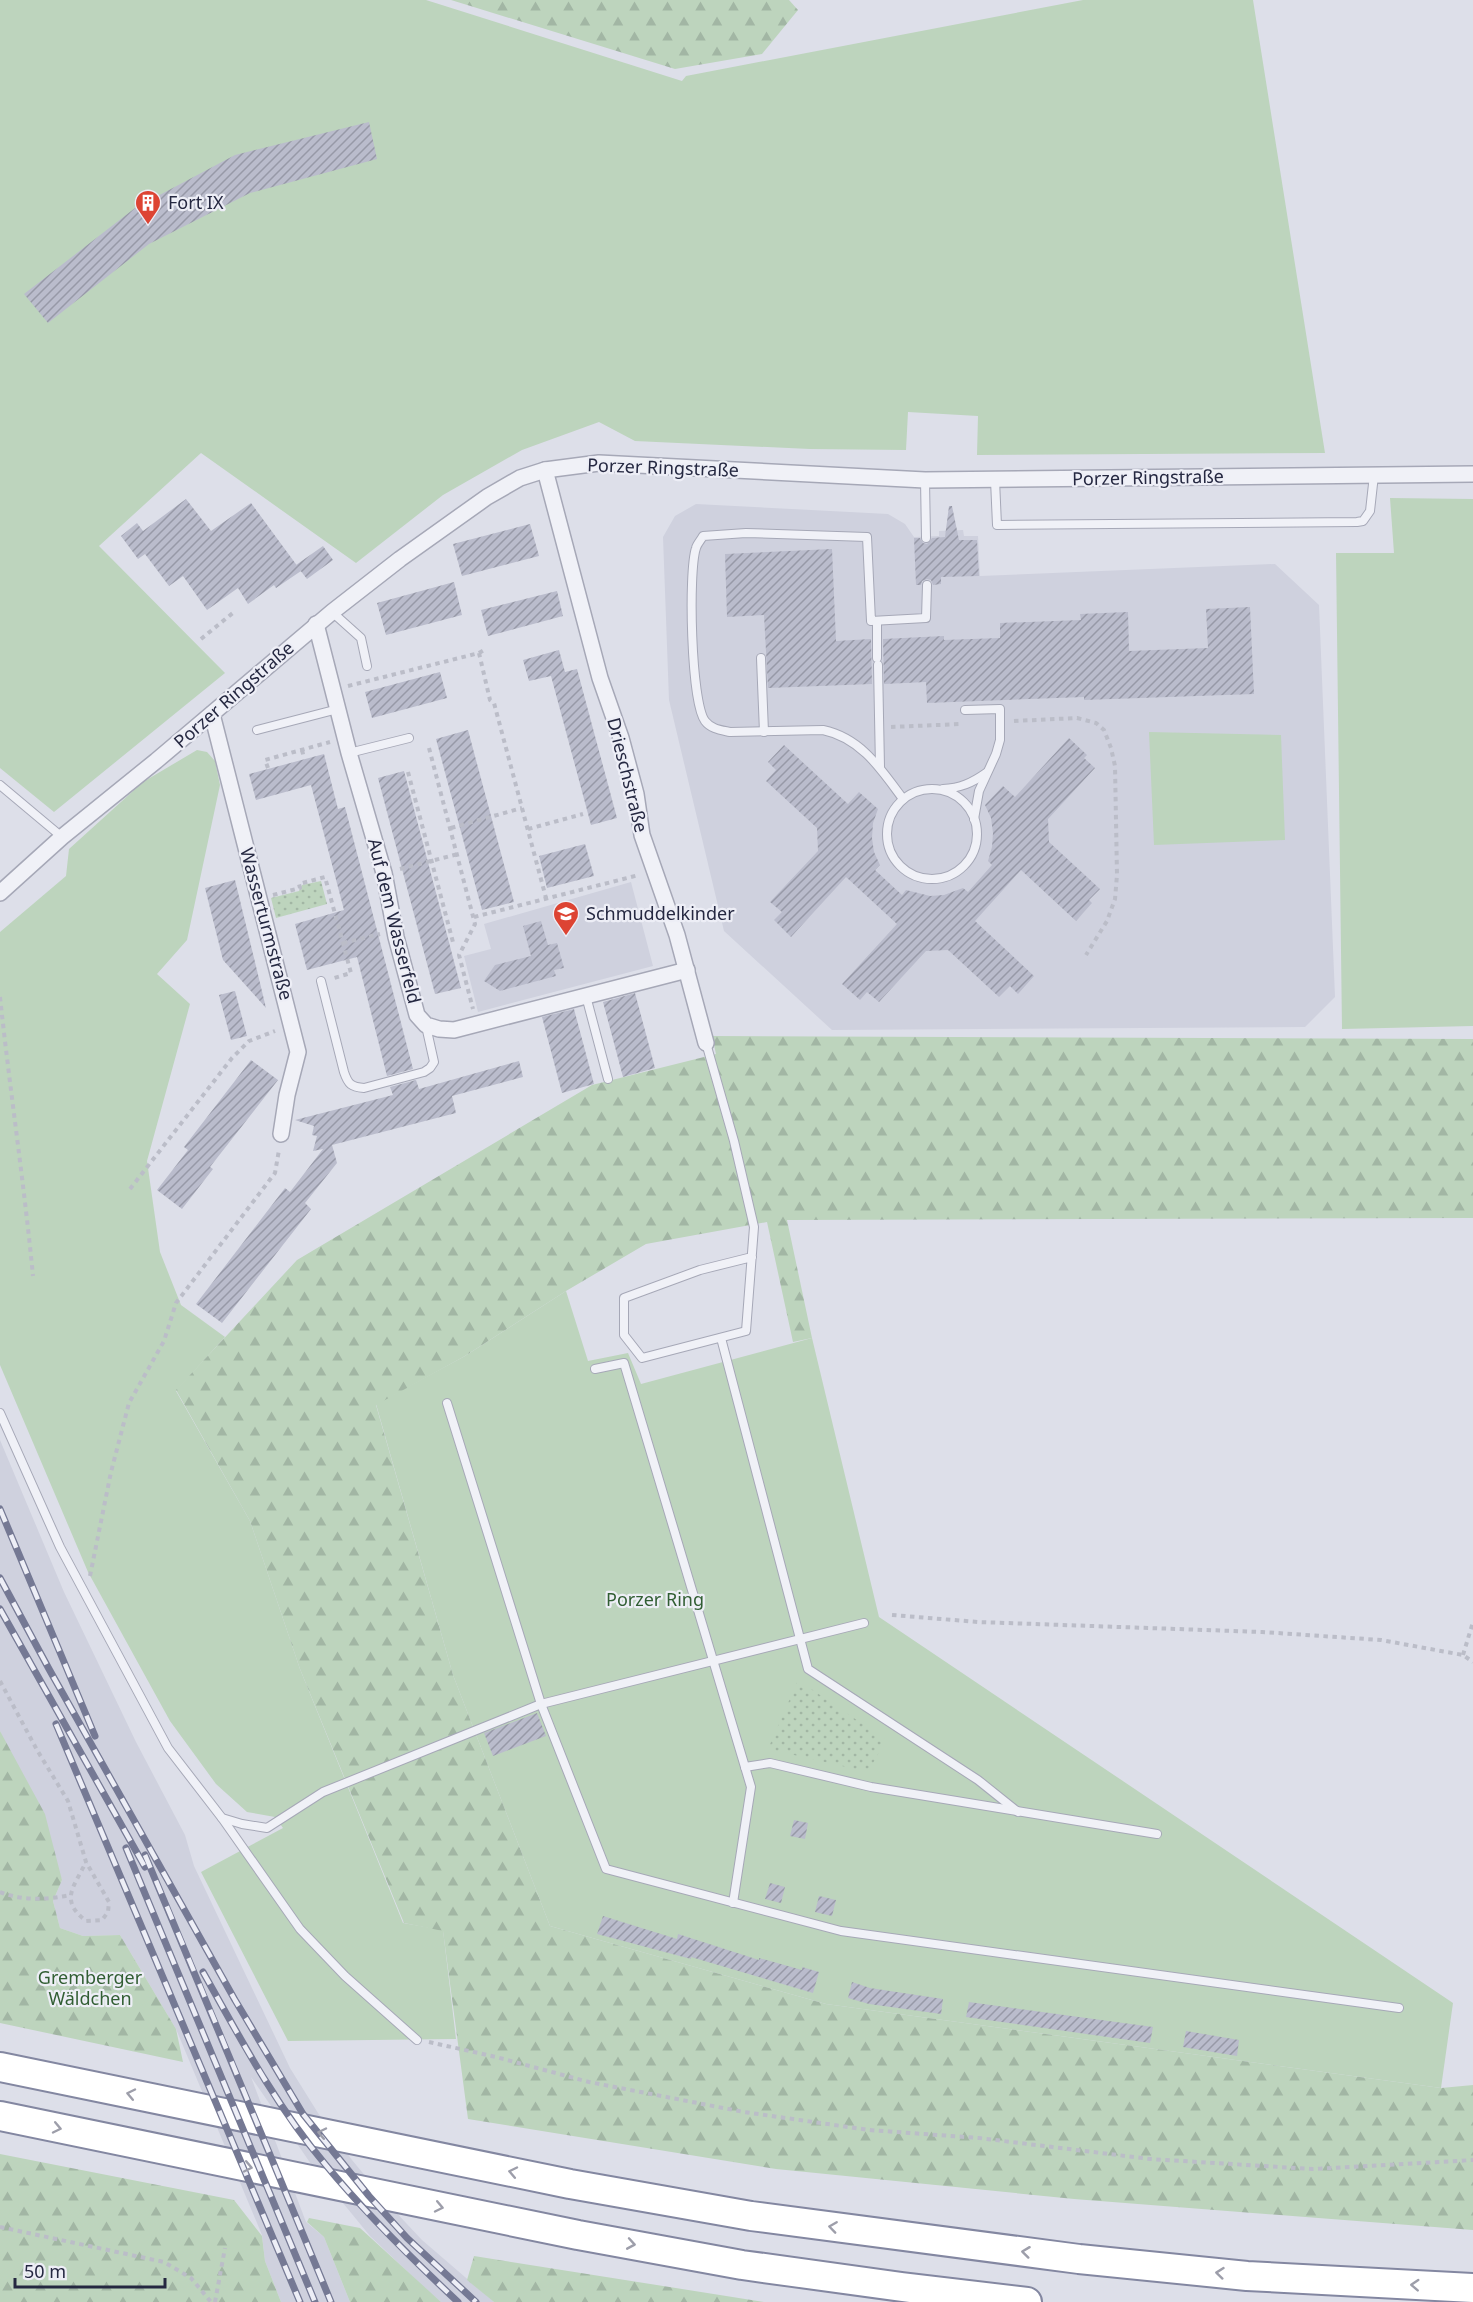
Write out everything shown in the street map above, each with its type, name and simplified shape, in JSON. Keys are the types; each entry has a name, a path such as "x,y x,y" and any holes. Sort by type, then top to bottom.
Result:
{"highway":[{"path":"0,2067 570,2184 751,2216 1056,2256 1235,2275 1473,2288"},
{"path":"0,2116 567,2233 696,2256 902,2287 1027,2302"}],"street":[{"name":"Porzer Ringstraße","path":"0,893 62,837 212,714 316,624 400,559 487,497 520,478 545,470 599,463 925,480 1473,474"},
{"name":"Drieschstraße","path":"545,470 600,678 621,738 636,794 642,835 687,970 706,1043"},
{"name":"Auf dem Wasserfeld","path":"316,624 347,745 384,873 394,930 417,1015 426,1025 454,1030 687,970"},
{"name":"Wasserturmstraße","path":"212,714 298,1052 287,1095 281,1134"}],"lane":[{"path":"995,480 997,525 1357,522 1362,521 1370,511 1374,475"},
{"path":"925,480 926,538"},
{"path":"903,799 880,767 861,747 837,733 823,730 730,732 715,729 705,722 699,709 695,676 691,591 696,548 703,536 746,533 867,537 871,621 926,618 927,585"},
{"path":"332,612 361,638 367,666"},
{"path":"877,621 880,767"},
{"path":"761,658 764,732"},
{"path":"257,730 338,709"},
{"path":"965,710 999,709 1000,740 996,754 978,791 974,820"},
{"path":"347,745 409,738"},
{"path":"935,789 948,792 960,799 969,809 977,835 974,850 966,863 955,872 941,878 927,879 912,874 900,866 891,854 887,840 888,825 893,811 903,799 912,793 935,789 955,788 973,782 986,773"},
{"path":"0,785 62,837"},
{"path":"321,981 344,1072 348,1083 354,1087 364,1088 424,1072 430,1068 434,1062 426,1025"},
{"path":"586,996 608,1079"},
{"path":"706,1043 734,1141 754,1227 752,1257 746,1331 642,1358 624,1335 624,1298 700,1270 752,1257"},
{"path":"721,1338 808,1669 978,1780 1018,1812"},
{"path":"595,1370 624,1363 746,1767 751,1787 733,1903"},
{"path":"447,1403 541,1704 606,1869 841,1931 1399,2008"},
{"path":"0,1413 60,1547 168,1748 222,1818 300,1929 345,1976 417,2040"},
{"path":"222,1818 267,1828 323,1792 541,1704 864,1623"},
{"path":"746,1767 770,1763 871,1787 1157,1834"}],"path":[{"path":"201,639 234,612"},
{"path":"333,690 484,650"},
{"path":"479,653 546,898"},
{"path":"880,727 1077,718 1096,723 1104,730 1112,748 1116,777 1118,875 1115,899 1107,921 1086,955"},
{"path":"268,768 265,760 302,750 347,745"},
{"path":"429,748 474,917 475,924 459,956 477,1024"},
{"path":"302,750 304,758"},
{"path":"408,771 454,946"},
{"path":"451,828 522,808"},
{"path":"528,829 583,814"},
{"path":"384,873 458,854"},
{"path":"474,917 654,871"},
{"path":"260,898 300,888 299,884 325,877 351,974 321,981"},
{"path":"342,944 394,930"},
{"path":"0,997 33,1276"},
{"path":"130,1189 232,1058 249,1041 292,1024"},
{"path":"86,1595 111,1472 129,1403 164,1341 176,1303 275,1173 281,1134"},
{"path":"892,1615 978,1622 1192,1629 1369,1639 1463,1655 1473,1662"},
{"path":"1463,1655 1473,1622"},
{"path":"0,1681 68,1801 86,1862 110,1902 108,1912 102,1920 86,1921 75,1912 70,1895 86,1862"},
{"path":"0,1892 12,1897 43,1900 70,1895"},
{"path":"417,2040 600,2084 744,2112 869,2130 979,2138 1150,2159 1312,2169 1473,2160"},
{"path":"0,2227 164,2262 191,2278 213,2302"},
{"path":"213,2302 225,2248"}],"shaded area":[{"path":"696,504 888,514 905,524 914,537 939,536 939,531 963,530 964,536 978,536 980,576 1275,564 1319,605 1335,997 1305,1027 832,1030 724,931 669,700 663,537 675,516"},
{"name":"Schmuddelkinder","path":"631,882 653,966 478,1012 464,956 491,949 484,924"},
{"path":"0,1440 64,1592 136,1742 185,1835 194,1866 290,2068 318,2113 352,2160 391,2207 422,2240 494,2302 441,2302 428,2291 370,2236 311,2164 251,2077 306,2222 324,2237 350,2302 281,2302 265,2261 262,2235 176,2029 120,1935 83,1936 60,1928 53,1901 62,1880 0,1731"}],"green space":[{"path":"0,0 426,0 682,81 686,76 1083,0 1253,0 1325,453 977,455 978,416 908,412 906,450 810,449 635,441 599,422 522,450 443,495 356,563 201,453 99,546 225,673 54,812 0,768"},
{"path":"451,0 789,0 798,10 762,54 675,69"},
{"path":"1390,498 1473,499 1473,1026 1342,1029 1336,553 1394,553"},
{"path":"1149,732 1281,735 1285,840 1154,845"},
{"path":"197,750 207,752 215,761 220,785 187,940 157,974 190,1004 147,1161 160,1252 181,1305 225,1337 176,1391 250,1521 300,1669 403,1923 443,1930 456,2039 288,2041 201,1872 283,1828 275,1817 247,1812 216,1784 170,1721 88,1572 0,1365 0,932 66,876 69,849 143,782"},
{"path":"321,881 327,904 276,918 271,898 299,891 302,885"},
{"path":"712,1036 1473,1039 1473,1218 787,1220 812,1338 793,1342 767,1222 646,1244 566,1291 465,1356 376,1405 453,1675 550,1926 826,2004 1441,2088 1473,2085 1473,2230 1074,2199 776,2169 468,2119 443,1931 404,1923 300,1669 250,1521 176,1390 297,1260 592,1085 716,1054"},
{"name":"Porzer Ring","path":"566,1291 588,1361 628,1353 641,1384 812,1338 879,1617 1453,2003 1441,2088 826,2004 550,1926 453,1675 376,1404 465,1356"},
{"path":"798,1680 886,1740 868,1772 768,1749"},
{"name":"Gremberger Wäldchen","path":"0,1731 45,1814 62,1880 53,1901 60,1928 83,1936 120,1935 176,2029 183,2062 0,2023"},
{"path":"0,2154 234,2200 262,2236 265,2261 281,2302 0,2302"},
{"path":"309,2218 360,2228 441,2302 350,2302 324,2237 307,2222"},
{"path":"474,2256 764,2302 494,2302 467,2280"}],"building":[{"name":"Fort IX","path":"369,122 377,159 250,193 149,244 48,323 24,294 135,208 235,155"},
{"path":"186,499 211,531 251,503 301,571 276,588 274,585 248,604 238,588 207,610 183,576 169,586 145,554 138,559 121,536 137,523 143,531"},
{"path":"949,506 952,506 959,540 977,540 979,576 941,577 941,584 933,585 931,580 927,579 922,581 921,585 916,585 914,538 920,538 923,543 927,544 932,538 945,537"},
{"path":"530,524 539,556 462,576 453,544"},
{"path":"323,546 333,560 307,579 296,565"},
{"path":"832,549 836,641 871,639 872,684 768,688 764,615 727,617 725,554"},
{"path":"454,582 462,615 386,635 377,603"},
{"path":"557,591 563,616 488,636 481,610"},
{"path":"1250,607 1254,694 927,703 926,682 884,684 883,639 944,636 944,640 1000,638 1000,623 1081,620 1080,614 1128,612 1129,651 1208,648 1206,609"},
{"path":"559,650 565,672 577,669 617,818 591,825 551,676 529,681 523,660"},
{"path":"440,672 447,698 372,718 365,692"},
{"path":"468,730 514,902 482,910 436,739"},
{"path":"1069,738 1087,755 1084,758 1095,768 1048,819 1049,842 1100,889 1089,900 1092,903 1076,921 1021,870 975,921 1034,976 1018,994 1010,986 999,997 948,950 926,951 879,1002 867,992 860,1000 842,984 897,924 846,877 791,937 774,920 782,912 770,902 818,851 817,828 766,781 776,770 768,762 784,745 848,804 859,792 878,809 873,823 872,838 874,852 880,865 875,870 902,895 906,890 930,896 944,895 963,888 968,892 992,865 988,861 993,833 991,818 985,805 1003,786 1015,797"},
{"path":"324,754 338,809 345,807 413,1069 387,1076 357,957 307,970 295,924 344,910 311,785 256,800 249,774"},
{"path":"404,771 461,988 435,994 378,778"},
{"path":"585,844 594,876 547,888 539,856"},
{"path":"235,880 266,1008 223,960 205,888"},
{"path":"541,921 548,945 557,943 564,968 554,970 556,976 500,991 484,981 495,965 531,956 523,926"},
{"path":"235,991 247,1036 231,1040 219,995"},
{"path":"635,993 655,1068 623,1077 603,1002"},
{"path":"574,1009 594,1084 562,1093 542,1017"},
{"path":"251,1060 278,1080 210,1167 213,1169 182,1209 157,1190 188,1150 184,1147"},
{"path":"519,1061 523,1077 452,1096 456,1113 332,1145 337,1163 305,1203 311,1209 222,1323 196,1304 285,1188 290,1192 323,1149 313,1151 317,1136 312,1135 314,1126 295,1120 393,1095 390,1087 416,1080 419,1089"},
{"path":"537,1713 546,1736 493,1756 484,1733"},
{"path":"794,1820 808,1823 805,1839 790,1836"},
{"path":"770,1883 785,1887 781,1903 765,1899"},
{"path":"819,1896 836,1900 832,1916 815,1912"},
{"path":"603,1916 677,1939 678,1934 759,1960 759,1958 802,1970 802,1967 819,1972 813,1993 691,1957 691,1959 597,1934"},
{"path":"852,1982 870,1988 943,1999 941,2014 869,2004 848,1998"},
{"path":"969,2002 1153,2027 1150,2043 966,2017"},
{"path":"1186,2031 1239,2040 1237,2056 1183,2047"}],"railway":[{"path":"0,1509 95,1736"},
{"path":"0,1578 235,2000 303,2114 369,2196 407,2238 476,2302"},
{"path":"0,1609 145,1867"},
{"path":"56,1724 300,2302"},
{"path":"126,1848 315,2302"},
{"path":"145,1855 331,2302"},
{"path":"203,1972 260,2071 307,2142 373,2218 458,2302"}],"place":[{"name":"Fort IX","path":"148,226"},
{"name":"Schmuddelkinder","path":"566,937"}]}
